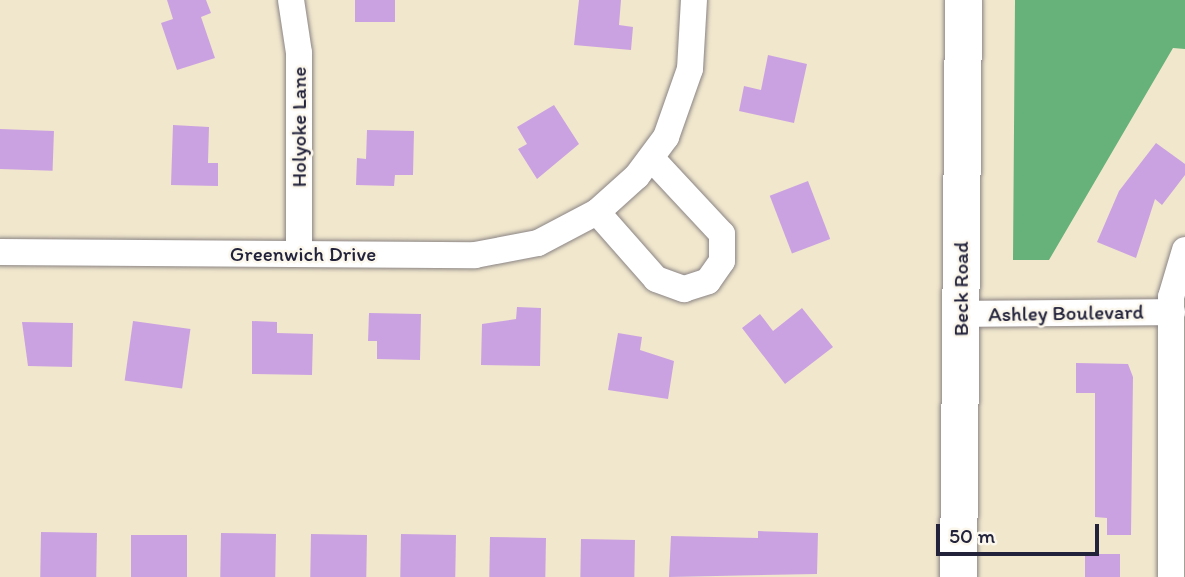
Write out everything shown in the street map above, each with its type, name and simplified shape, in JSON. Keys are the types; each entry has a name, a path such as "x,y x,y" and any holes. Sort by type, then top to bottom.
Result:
{"main road":[{"name":"Beck Road","path":"958,577 963,0"}],"street":[{"name":"Holyoke Lane","path":"290,0 299,53 299,254"},
{"name":"Greenwich Drive","path":"0,252 299,254 506,251 572,229 597,212 652,159 683,98 694,0"},
{"path":"597,212 656,279 684,289 708,281 722,261 722,233 652,159"},
{"path":"1171,577 1178,454 1172,312 1185,250"},
{"name":"Ashley Boulevard","path":"961,314 1172,312"}],"green space":[{"path":"1015,0 1185,0 1185,49 1173,48 1049,260 1013,260"}],"building":[{"path":"167,0 206,0 211,13 201,17 215,58 177,70 161,23 173,19"},
{"path":"355,0 395,0 395,22 355,22"},
{"path":"579,0 621,0 619,25 633,27 631,50 574,45"},
{"path":"768,55 807,64 794,123 739,111 744,86 761,90"},
{"path":"554,105 579,144 537,179 518,149 527,144 517,127"},
{"path":"173,125 209,127 208,163 218,163 218,186 171,185"},
{"path":"0,129 54,131 53,171 0,169"},
{"path":"367,130 414,131 413,175 395,175 394,186 356,185 357,158 366,159"},
{"path":"1156,143 1185,164 1185,175 1162,205 1155,199 1136,258 1097,242 1119,191"},
{"path":"808,181 830,239 792,254 770,196"},
{"path":"517,307 541,308 540,366 481,365 482,324 516,319"},
{"path":"802,308 833,347 785,384 742,328 760,314 773,331"},
{"path":"369,313 421,314 420,360 377,359 377,341 368,341"},
{"path":"133,321 190,329 182,388 125,380"},
{"path":"252,321 277,322 277,333 313,334 312,375 252,374"},
{"path":"22,322 73,323 72,367 28,366"},
{"path":"618,333 642,337 640,350 674,361 668,399 608,390"},
{"path":"1076,363 1128,364 1133,377 1131,535 1107,535 1107,518 1095,517 1095,393 1076,393"},
{"path":"758,531 818,533 817,574 669,577 671,536 758,538"},
{"path":"41,532 97,533 96,577 40,577"},
{"path":"221,533 276,534 275,577 220,577"},
{"path":"311,534 367,535 366,577 310,577"},
{"path":"401,534 456,535 455,577 400,577"},
{"path":"131,535 187,535 187,577 131,577"},
{"path":"490,537 546,538 545,577 489,577"},
{"path":"581,539 635,540 634,577 580,577"},
{"path":"1085,554 1120,554 1120,577 1085,577"}]}
